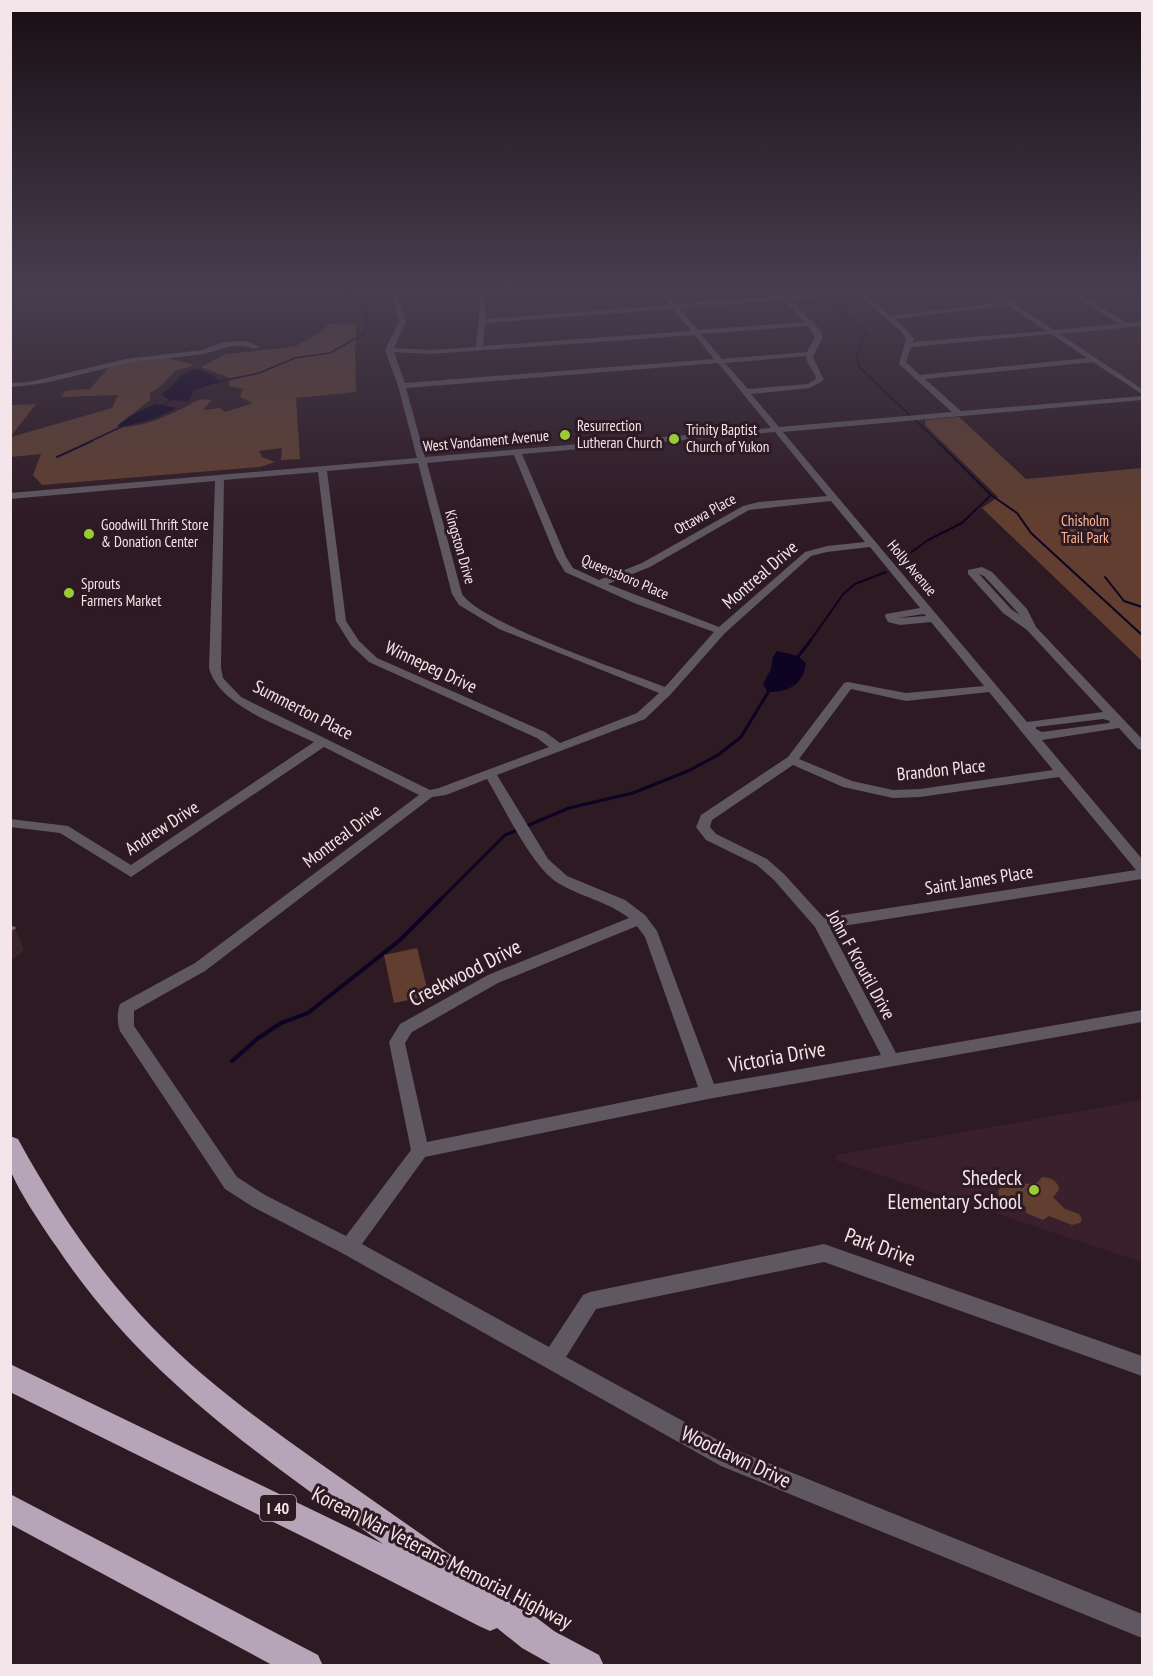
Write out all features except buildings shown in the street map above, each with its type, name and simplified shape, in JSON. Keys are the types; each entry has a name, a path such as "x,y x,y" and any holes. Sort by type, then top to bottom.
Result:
{"highway":[{"path":"10,1146 32,1187 77,1255 118,1310 164,1357 249,1431 543,1642"},
{"name":"Korean War Veterans Memorial Highway","path":"10,1377 329,1533 588,1665"},
{"path":"10,1508 307,1665"}],"street":[{"path":"10,385 29,384 106,366"},
{"name":"Kingston Drive","path":"395,366 457,594 463,603 502,627 667,692"},
{"path":"402,386 652,366"},
{"name":"Holly Avenue","path":"722,366 1143,868"},
{"path":"744,392 810,386 816,383 820,376 811,366"},
{"path":"906,366 959,414"},
{"path":"918,377 1029,366"},
{"path":"1103,366 1143,392"},
{"name":"West Vandament Avenue","path":"10,496 1143,398"},
{"name":"Queensboro Place","path":"517,453 561,557 569,570 638,601 721,631"},
{"name":"Winnepeg Drive","path":"322,470 340,621 355,643 373,660 541,735 559,748"},
{"name":"Summerton Place","path":"220,479 216,668 218,679 237,699 428,794"},
{"name":"Ottawa Place","path":"599,584 646,565 746,508 833,498"},
{"name":"Montreal Drive","path":"349,1247 259,1201 231,1183 126,1027 126,1008 200,967 428,794 441,792 641,716 667,692 721,631 808,554 827,549 872,544"},
{"path":"1031,628 1023,611 987,574 982,570 972,572 1007,612 1031,628 1143,746"},
{"name":"John F Kroutil Drive","path":"891,1059 821,924 779,876 762,862 711,837 703,827 706,818 792,760 848,685 906,697 994,688"},
{"path":"1029,731 1041,736 1114,726 1118,719"},
{"name":"Andrew Drive","path":"10,823 63,829 131,872 323,742"},
{"name":"Brandon Place","path":"792,760 848,784 893,794 920,793 1063,772"},
{"path":"490,774 543,862 562,879 620,904 640,919 652,935 708,1092"},
{"name":"Saint James Place","path":"821,924 1143,874"},
{"name":"Creekwood Drive","path":"420,1151 398,1042 406,1028 493,979 640,919"},
{"name":"Victoria Drive","path":"420,1151 708,1092 1143,1016"},
{"path":"349,1247 420,1151"},
{"name":"Woodlawn Drive","path":"349,1247 729,1458 1143,1626"},
{"name":"Park Drive","path":"552,1360 590,1301 824,1253 1143,1366"}],"shaded area":[{"path":"1105,366 1142,366 1142,391"},
{"path":"198,369 214,376 220,382 194,390 189,401 169,400 161,394 185,372"},
{"path":"155,404 177,408 153,419 121,427 118,425 130,416"},
{"path":"777,651 798,656 806,663 802,677 794,686 782,691 768,692 763,684"},
{"name":"Shedeck Elementary School","path":"1142,1100 1142,1262 835,1160 836,1155"}],"green space":[{"path":"110,366 191,366 175,371 161,386 150,393 150,400 116,427 149,422 203,399 212,400 203,410 220,408 225,412 253,403 240,397 243,389 229,386 230,378 201,367 355,366 356,392 296,398 300,459 281,460 282,448 259,451 262,457 275,462 260,467 42,485 33,475 41,454 11,457 11,437 112,408 118,395 61,397 65,391 90,389"},
{"path":"36,404 11,436 11,405"},
{"name":"Chisholm Trail Park","path":"959,417 1026,479 1142,468 1142,661 982,508 998,497 925,425 925,420"},
{"path":"417,948 429,996 394,1003 384,955"},
{"path":"1042,1177 1056,1182 1059,1190 1053,1197 1065,1209 1079,1214 1082,1219 1080,1223 1072,1225 1049,1216 1043,1220 1026,1213 1026,1207 1000,1201 998,1192 1000,1188 1015,1188 1023,1184 1037,1183"}],"waterway":[{"path":"217,382 259,373 275,366"},
{"path":"859,366 938,442"},
{"path":"161,407 172,399"},
{"path":"89,442 123,426"},
{"path":"57,457 92,441"},
{"path":"938,442 991,495"},
{"path":"898,562 928,540 962,523 991,495"},
{"path":"991,495 1017,513 1031,533 1142,635"},
{"path":"810,641 844,593 855,584 886,572"},
{"path":"1105,577 1124,601 1142,607"},
{"path":"796,659 811,640"},
{"path":"524,827 569,808 633,793 688,771 718,755 741,737 770,689"},
{"path":"232,1061 257,1039 281,1023 308,1013 400,940 505,835 518,830"}],"place":[{"name":"Resurrection Lutheran Church","path":"565,435"},
{"name":"Trinity Baptist Church of Yukon","path":"674,439"},
{"name":"Goodwill Thrift Store & Donation Center","path":"89,534"},
{"name":"Sprouts Farmers Market","path":"69,593"},
{"name":"Shedeck Elementary School","path":"1034,1190"}]}
